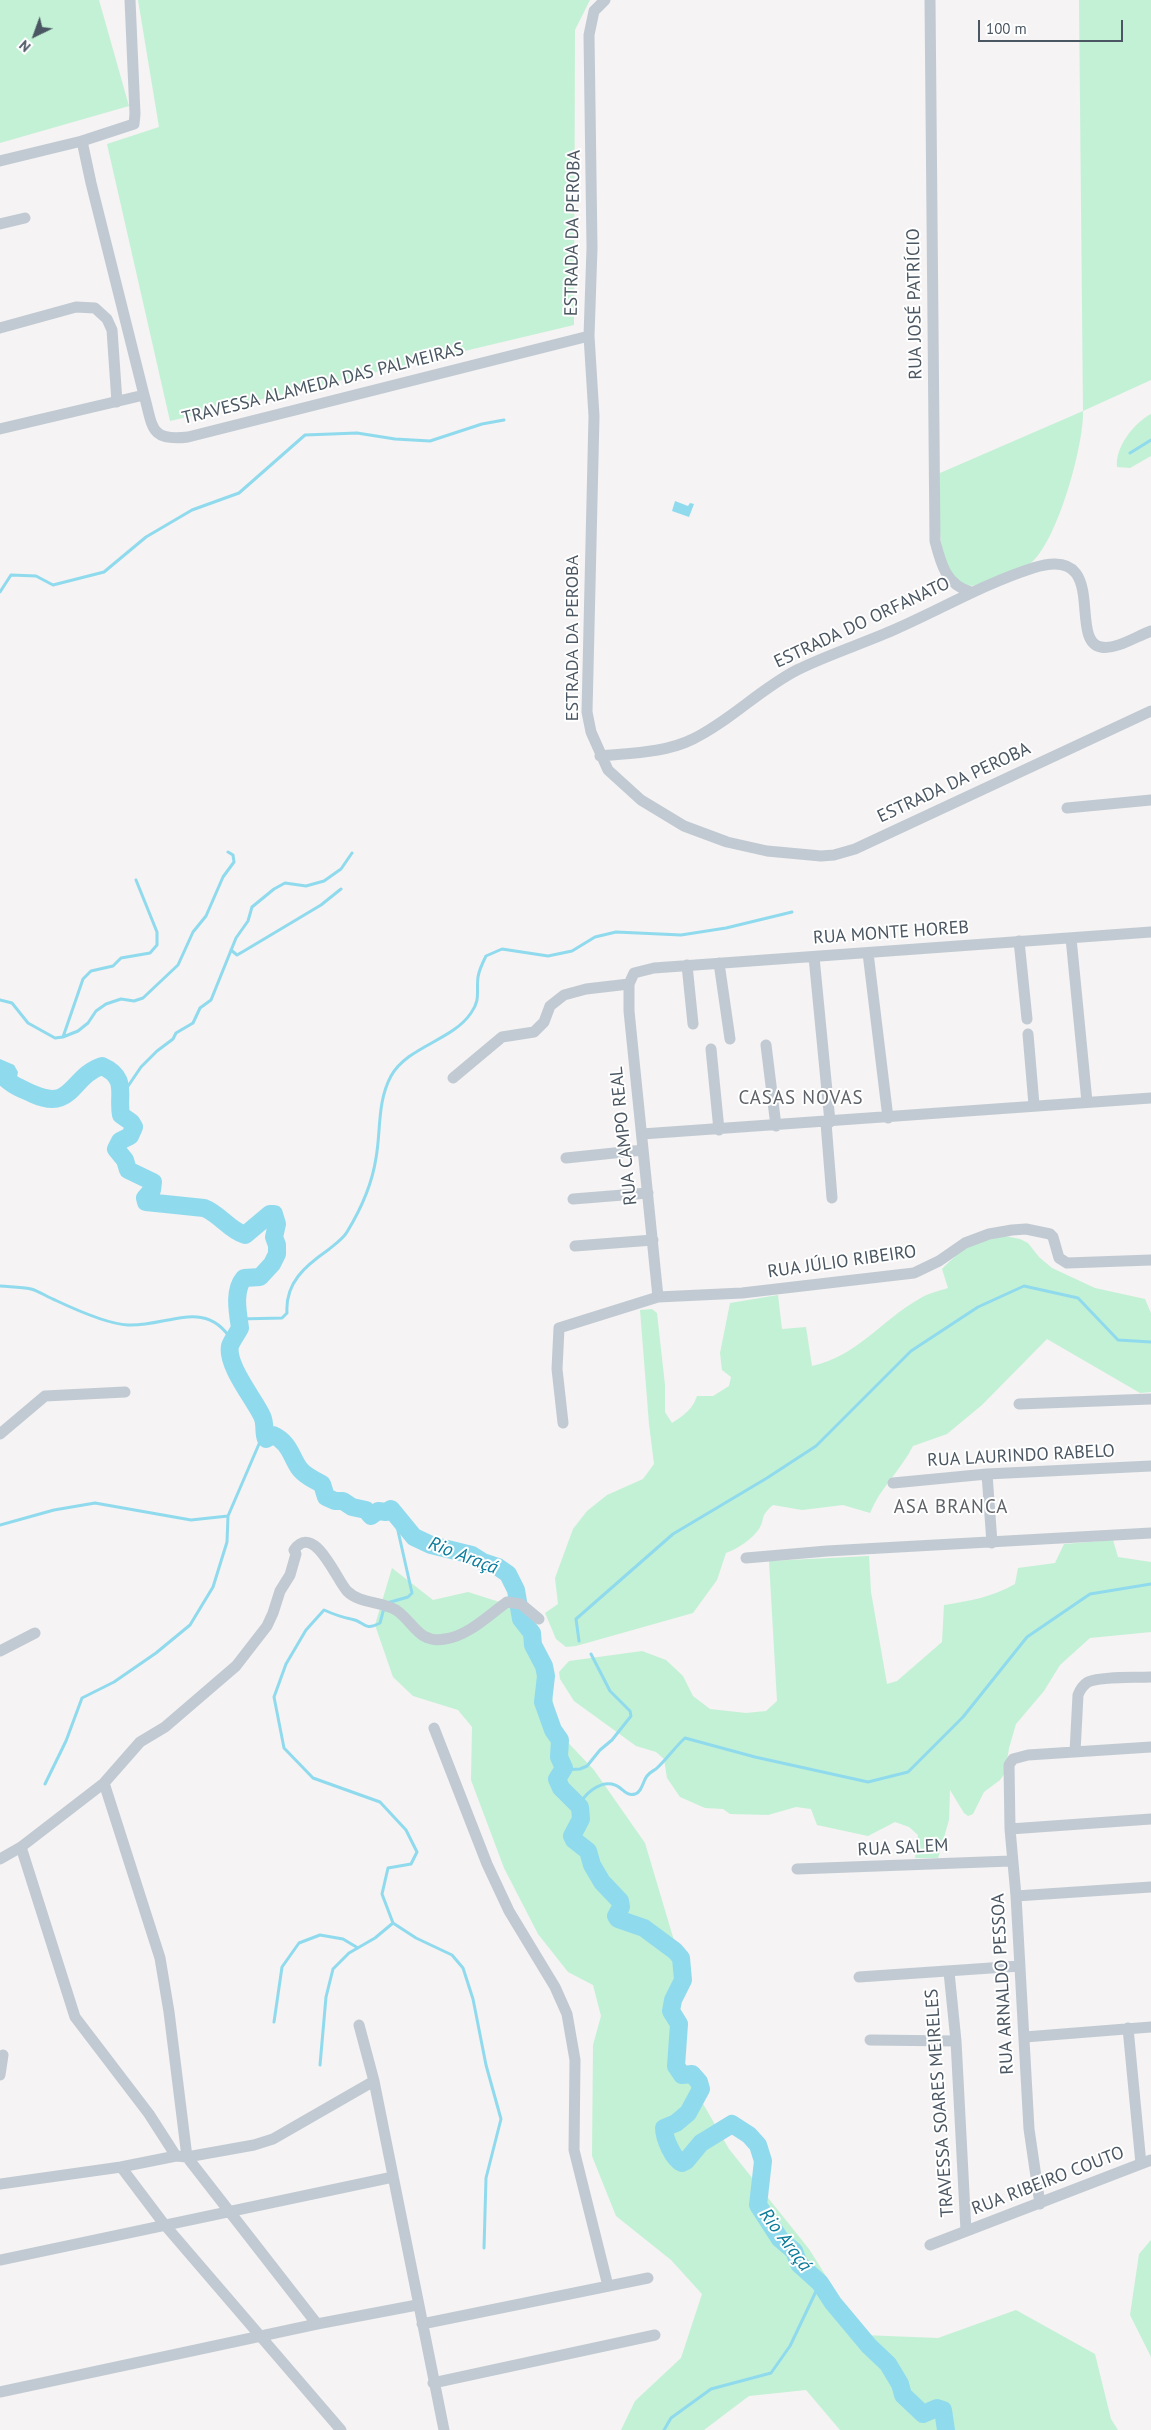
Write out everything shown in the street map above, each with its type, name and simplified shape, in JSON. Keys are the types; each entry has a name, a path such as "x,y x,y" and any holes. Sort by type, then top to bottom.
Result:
{"street":[{"path":"0,161 130,127 136,120 130,0"},
{"name":"ESTRADA DA PEROBA","path":"606,0 594,11 590,20 589,34 592,248 589,336 594,416 587,712 591,732 600,756 608,770 642,800 702,834 767,851 834,855 855,849 1151,711"},
{"name":"RUA JOSÉ PATRÍCIO","path":"930,0 935,541 946,574 963,590 971,592"},
{"name":"TRAVESSA ALAMEDA DAS PALMEIRAS","path":"82,141 153,428 161,437 171,439 289,412 589,336"},
{"path":"0,224 25,218"},
{"path":"0,328 76,308 95,308 107,319 112,330 117,402"},
{"path":"0,429 144,394"},
{"name":"ESTRADA DO ORFANATO","path":"600,756 649,751 692,740 747,705 772,684 797,670 899,628 971,592 1033,568 1061,563 1074,570 1079,578 1089,634 1094,643 1100,647 1116,645 1151,631"},
{"path":"1067,808 1151,800"},
{"name":"RUA MONTE HOREB","path":"634,973 645,969 719,963 1151,932"},
{"path":"1071,938 1087,1102"},
{"path":"1019,941 1027,1019"},
{"path":"868,953 888,1118"},
{"path":"814,956 828,1122 832,1198"},
{"path":"719,963 730,1039"},
{"path":"687,966 693,1024"},
{"name":"RUA CAMPO REAL","path":"634,973 629,984 629,1005 658,1297"},
{"path":"453,1078 502,1038 534,1032 544,1022 550,1006 564,995 586,989 629,984"},
{"path":"1028,1034 1034,1106"},
{"path":"766,1045 776,1126"},
{"path":"711,1049 719,1130"},
{"path":"642,1134 1151,1098"},
{"path":"566,1158 644,1150"},
{"path":"573,1199 648,1193"},
{"name":"RUA JÚLIO RIBEIRO","path":"658,1297 761,1291 914,1273 940,1261 965,1243 989,1234 1026,1228 1050,1234 1053,1237 1059,1258 1067,1262 1151,1260"},
{"path":"575,1246 652,1240"},
{"path":"563,1424 557,1369 559,1328 658,1297"},
{"path":"0,1434 45,1396 125,1392"},
{"path":"1019,1404 1151,1399"},
{"name":"RUA LAURINDO RABELO","path":"894,1482 987,1474 1151,1466"},
{"path":"987,1474 992,1543"},
{"path":"746,1558 819,1552 1151,1534"},
{"path":"0,1859 21,1847 104,1783 140,1742 165,1727 236,1666 267,1626 280,1591 290,1575 296,1554 294,1550 300,1543 310,1544 321,1550 346,1590 353,1596 390,1608 403,1616 413,1629 431,1639 445,1640 458,1635 507,1602 516,1603 539,1619"},
{"path":"0,1651 35,1633"},
{"path":"1151,1677 1087,1682 1078,1694 1075,1752 1151,1747"},
{"path":"434,1728 502,1895 555,1987 567,2014 575,2060 574,2150 608,2286"},
{"name":"RUA ARNALDO PESSOA","path":"1040,2204 1029,2129 1016,1896 1011,1861 1008,1774 1011,1762 1018,1757 1075,1752"},
{"path":"104,1783 160,1958 169,2012 181,2156"},
{"path":"1010,1829 1151,1819"},
{"path":"21,1847 75,2017 181,2156 229,2212 318,2324"},
{"name":"RUA SALEM","path":"797,1868 1011,1861"},
{"path":"1016,1896 1151,1887"},
{"path":"860,1978 1020,1966"},
{"name":"TRAVESSA SOARES MEIRELES","path":"950,1972 956,2040 966,2231"},
{"path":"359,2025 374,2081 417,2305 444,2430"},
{"path":"1025,2037 1151,2027"},
{"path":"1128,2028 1146,2162"},
{"path":"870,2040 956,2040"},
{"path":"0,2075 4,2055"},
{"path":"0,2184 121,2166 273,2139 374,2081"},
{"name":"RUA RIBEIRO COUTO","path":"930,2245 1146,2162"},
{"path":"121,2166 164,2224 259,2337 341,2430"},
{"path":"0,2260 393,2176"},
{"path":"422,2324 648,2278"},
{"path":"0,2392 318,2324 417,2305"},
{"path":"433,2383 655,2335"}],"green space":[{"path":"0,0 99,0 129,106 0,143"},
{"path":"138,0 590,0 575,30 574,325 170,421 107,144 159,127"},
{"path":"1079,0 1151,0 1151,380 1083,411"},
{"path":"1083,411 1079,446 1068,490 1052,533 1042,549 1028,565 1012,573 973,586 959,582 952,574 943,553 939,511 940,473"},
{"path":"1151,414 1151,456 1130,468 1117,467 1119,452 1127,436 1138,423"},
{"path":"1005,1236 1028,1243 1039,1257 1052,1268 1095,1288 1145,1299 1151,1313 1151,1392 1140,1393 1047,1339 982,1405 947,1434 913,1446 879,1495 870,1513 843,1505 802,1510 773,1505 764,1515 759,1529 752,1537 726,1553 717,1580 693,1613 576,1646 566,1647 556,1639 545,1613 558,1604 555,1578 573,1529 587,1511 607,1495 643,1479 654,1464 640,1310 652,1309 657,1313 665,1385 665,1412 672,1423 684,1415 697,1396 713,1396 729,1386 731,1377 722,1370 720,1353 730,1303 778,1295 782,1329 806,1327 812,1366 843,1354 919,1299 948,1288 942,1269 964,1250 977,1243"},
{"path":"1113,1540 1118,1557 1151,1562 1151,1632 1090,1638 1060,1665 1044,1691 1016,1724 1009,1748 1005,1773 1000,1780 984,1792 973,1814 968,1816 964,1813 950,1790 949,1820 938,1858 915,1858 918,1835 909,1827 895,1822 868,1836 817,1825 811,1809 796,1807 768,1815 730,1814 723,1809 705,1808 680,1797 667,1778 664,1759 656,1752 636,1746 574,1701 560,1679 559,1672 569,1661 642,1651 666,1660 683,1676 693,1696 710,1709 746,1713 766,1711 777,1701 769,1561 869,1556 871,1592 887,1684 897,1681 942,1642 944,1605 981,1598 1015,1584 1018,1568 1055,1563 1064,1544"},
{"path":"392,1568 433,1600 468,1592 509,1605 546,1660 558,1732 594,1770 645,1843 681,1964 674,2053 729,2149 809,2249 863,2335 938,2338 1016,2310 1095,2354 1111,2419 1118,2430 840,2430 806,2390 749,2396 704,2430 621,2430 635,2401 681,2358 702,2294 671,2260 616,2216 592,2156 593,2045 601,2016 593,1985 568,1972 538,1934 504,1868 471,1780 472,1727 458,1710 413,1696 393,1677 375,1625"},
{"path":"1151,2240 1151,2357 1130,2315 1139,2254"}],"water":[{"path":"675,501 688,506 690,503 694,504 689,517 672,511"},
{"path":"0,1059 14,1065 18,1072 17,1077 9,1082 0,1083"}],"waterway":[{"path":"0,592 11,575 36,576 53,585 104,572 146,537 192,510 239,493 305,435 357,433 395,439 430,441 482,424 504,420"},
{"path":"1130,453 1151,440"},
{"path":"0,1000 12,1003 28,1023 55,1038 78,1031 88,1023 96,1011 106,1004 121,999 134,1001 143,998 178,965 193,932 206,916 223,877 234,862 233,855 228,852"},
{"path":"122,1095 141,1067 157,1051 173,1039 176,1033 193,1023 200,1008 211,1000 236,938 248,921 252,907 274,889 285,883 306,886 324,881 341,869 352,853"},
{"path":"63,1037 83,979 91,971 113,966 121,958 150,953 157,945 157,932 136,880"},
{"path":"231,950 237,955 321,905 341,889"},
{"path":"239,1319 282,1318 287,1313 289,1293 298,1276 345,1235 361,1206 372,1178 378,1148 381,1106 391,1076 408,1057 453,1030 463,1023 471,1013 477,999 481,966 486,956 502,949 548,956 572,951 595,937 616,932 681,935 726,928 792,912"},
{"name":"Rio Araçá","path":"0,1073 19,1088 46,1098 56,1099 64,1096 84,1077 102,1066 116,1076 120,1088 121,1115 131,1122 134,1127 130,1136 120,1141 116,1149 125,1160 128,1170 153,1182 152,1190 145,1198 146,1202 204,1208 215,1214 234,1230 245,1235 270,1214 274,1214 277,1224 274,1237 277,1245 277,1254 272,1264 260,1277 244,1278 241,1283 237,1296 240,1328 230,1346 232,1363 236,1372 263,1419 266,1439 273,1435 283,1441 301,1471 322,1484 326,1497 366,1510 371,1516 378,1511 386,1512 391,1509 414,1537 431,1545 472,1555 483,1562 498,1567 508,1574 516,1590 521,1619 532,1633 533,1645 544,1666 546,1676 543,1702 553,1730 560,1740 559,1757 564,1768 557,1779 561,1788 580,1807 581,1819 572,1836 574,1840 588,1851 592,1865 602,1882 620,1901 621,1907 616,1916 618,1919 644,1928 675,1951 681,1958 683,1980 673,2000 671,2011 679,2024 676,2066 682,2075 692,2074 699,2082 701,2089 688,2113 676,2123 664,2128 670,2148 675,2157 682,2163 686,2161 701,2143 732,2124 749,2135 758,2145 763,2161 758,2205 780,2239 794,2251 799,2264 820,2283 833,2303 869,2346 888,2364 900,2384 903,2395 923,2414 937,2408 943,2410 946,2430"},
{"path":"0,1286 34,1290 81,1312 120,1324 143,1324 185,1317 198,1317 210,1320 222,1328 232,1341"},
{"path":"579,1641 576,1619 673,1534 767,1478 816,1446 911,1351 978,1307 1024,1286 1078,1298 1118,1340 1151,1342"},
{"path":"45,1784 66,1741 82,1698 114,1682 156,1653 190,1625 213,1587 227,1542 228,1516 259,1444 265,1437"},
{"path":"0,1525 54,1510 95,1503 191,1520 228,1516"},
{"path":"387,1603 408,1597 412,1593 394,1513"},
{"path":"580,1807 588,1793 604,1784 618,1786 632,1795 637,1793 648,1775 685,1738 755,1757 868,1782 908,1772 963,1717 1027,1637 1090,1594 1151,1584"},
{"path":"384,1608 380,1623 370,1626 324,1610 306,1630 286,1664 274,1697 284,1748 313,1778 380,1802 406,1830 417,1852 411,1864 388,1868 382,1894 393,1923 416,1938 452,1955 463,1968 473,1999 486,2065 501,2119 486,2178 484,2248"},
{"path":"563,1770 580,1769 587,1766 600,1750 612,1740 631,1716 630,1711 610,1691 591,1654"},
{"path":"320,2065 326,1997 333,1969 349,1953 375,1938 393,1923"},
{"path":"274,2022 282,1967 299,1943 320,1935 343,1939 358,1948"},
{"path":"664,2430 671,2418 711,2389 771,2373 790,2346 820,2283"}],"district":[{"name":"CASAS NOVAS","path":"801,1099"},
{"name":"ASA BRANCA","path":"951,1508"}]}
